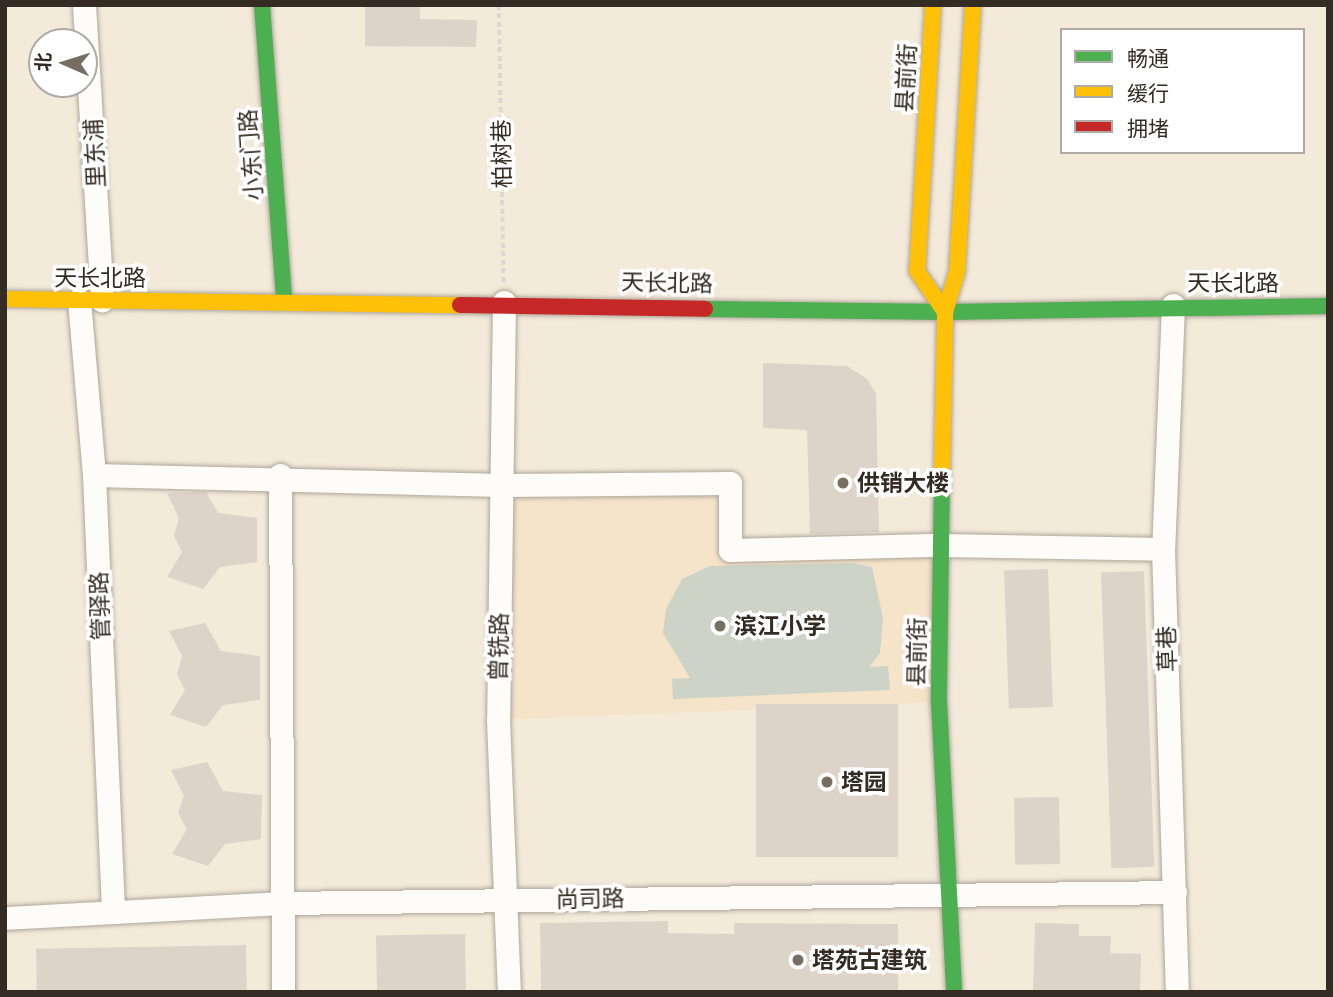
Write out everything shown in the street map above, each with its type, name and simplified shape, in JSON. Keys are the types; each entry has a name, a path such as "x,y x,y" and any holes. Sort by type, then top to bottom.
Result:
{"street":[{"name":"里东浦","path":"84,5 102,300"},
{"name":"小东门路","path":"262,5 284,301"},
{"name":"县前街","path":"933,5 917,271 945,312"},
{"name":"县前街","path":"954,992 939,702 945,312 957,272 973,5"},
{"name":"天长北路","path":"5,299 504,302 945,312 1173,306 1328,306"},
{"name":"管驿路","path":"79,300 94,475 113,912"},
{"name":"曾铣路","path":"504,302 498,720 509,992"},
{"name":"草巷","path":"1173,306 1163,549 1177,992"},
{"path":"94,475 280,475 502,485 730,483 730,550 941,545 1163,549"},
{"path":"280,475 280,903 283,992"},
{"name":"尚司路","path":"5,918 280,903 1175,892"}],"path":[{"name":"柏树巷","path":"499,5 504,302"}],"shaded area":[{"name":"滨江小学","path":"730,483 730,550 941,545 939,702 498,720 502,485"},
{"path":"852,563 872,567 883,618 880,653 869,667 888,666 890,690 673,699 672,679 690,678 663,633 666,609 682,579 710,566"}],"building":[{"path":"365,5 420,5 420,19 477,20 476,47 365,46"},
{"name":"供销大楼","path":"763,363 847,366 866,378 876,393 879,532 810,534 807,430 763,428"},
{"path":"206,492 218,513 257,518 257,562 220,567 203,589 167,577 182,552 174,536 179,518 167,493"},
{"path":"1048,569 1053,707 1009,708 1004,571"},
{"path":"1144,571 1154,867 1111,868 1101,573"},
{"path":"205,623 221,651 260,656 260,700 223,705 206,727 170,715 185,690 177,674 182,656 169,631"},
{"name":"塔园","path":"756,704 898,704 898,857 756,857"},
{"path":"207,762 223,791 262,795 261,839 225,844 208,866 172,854 187,829 178,813 184,796 171,770"},
{"path":"1059,797 1060,864 1015,865 1014,798"},
{"path":"668,921 668,933 734,934 734,923 898,924 898,992 541,992 540,923"},
{"path":"1035,923 1079,924 1079,936 1111,936 1110,953 1141,954 1140,992 1033,992"},
{"path":"465,934 466,992 377,992 376,936"},
{"path":"246,945 247,992 37,992 36,949"}],"traffic: fast":[{"path":"262,5 284,301"},
{"path":"705,309 945,312 1328,306"},
{"path":"942,474 939,702 954,992"}],"traffic: slow":[{"path":"933,5 917,271 945,312"},
{"path":"942,474 945,312 957,272 973,5"},
{"path":"5,299 460,305"}],"traffic: jam":[{"path":"460,305 705,309"}],"place":[{"name":"供销大楼","path":"843,483"},
{"name":"滨江小学","path":"720,626"},
{"name":"塔园","path":"827,782"},
{"name":"塔苑古建筑","path":"798,960"}]}
